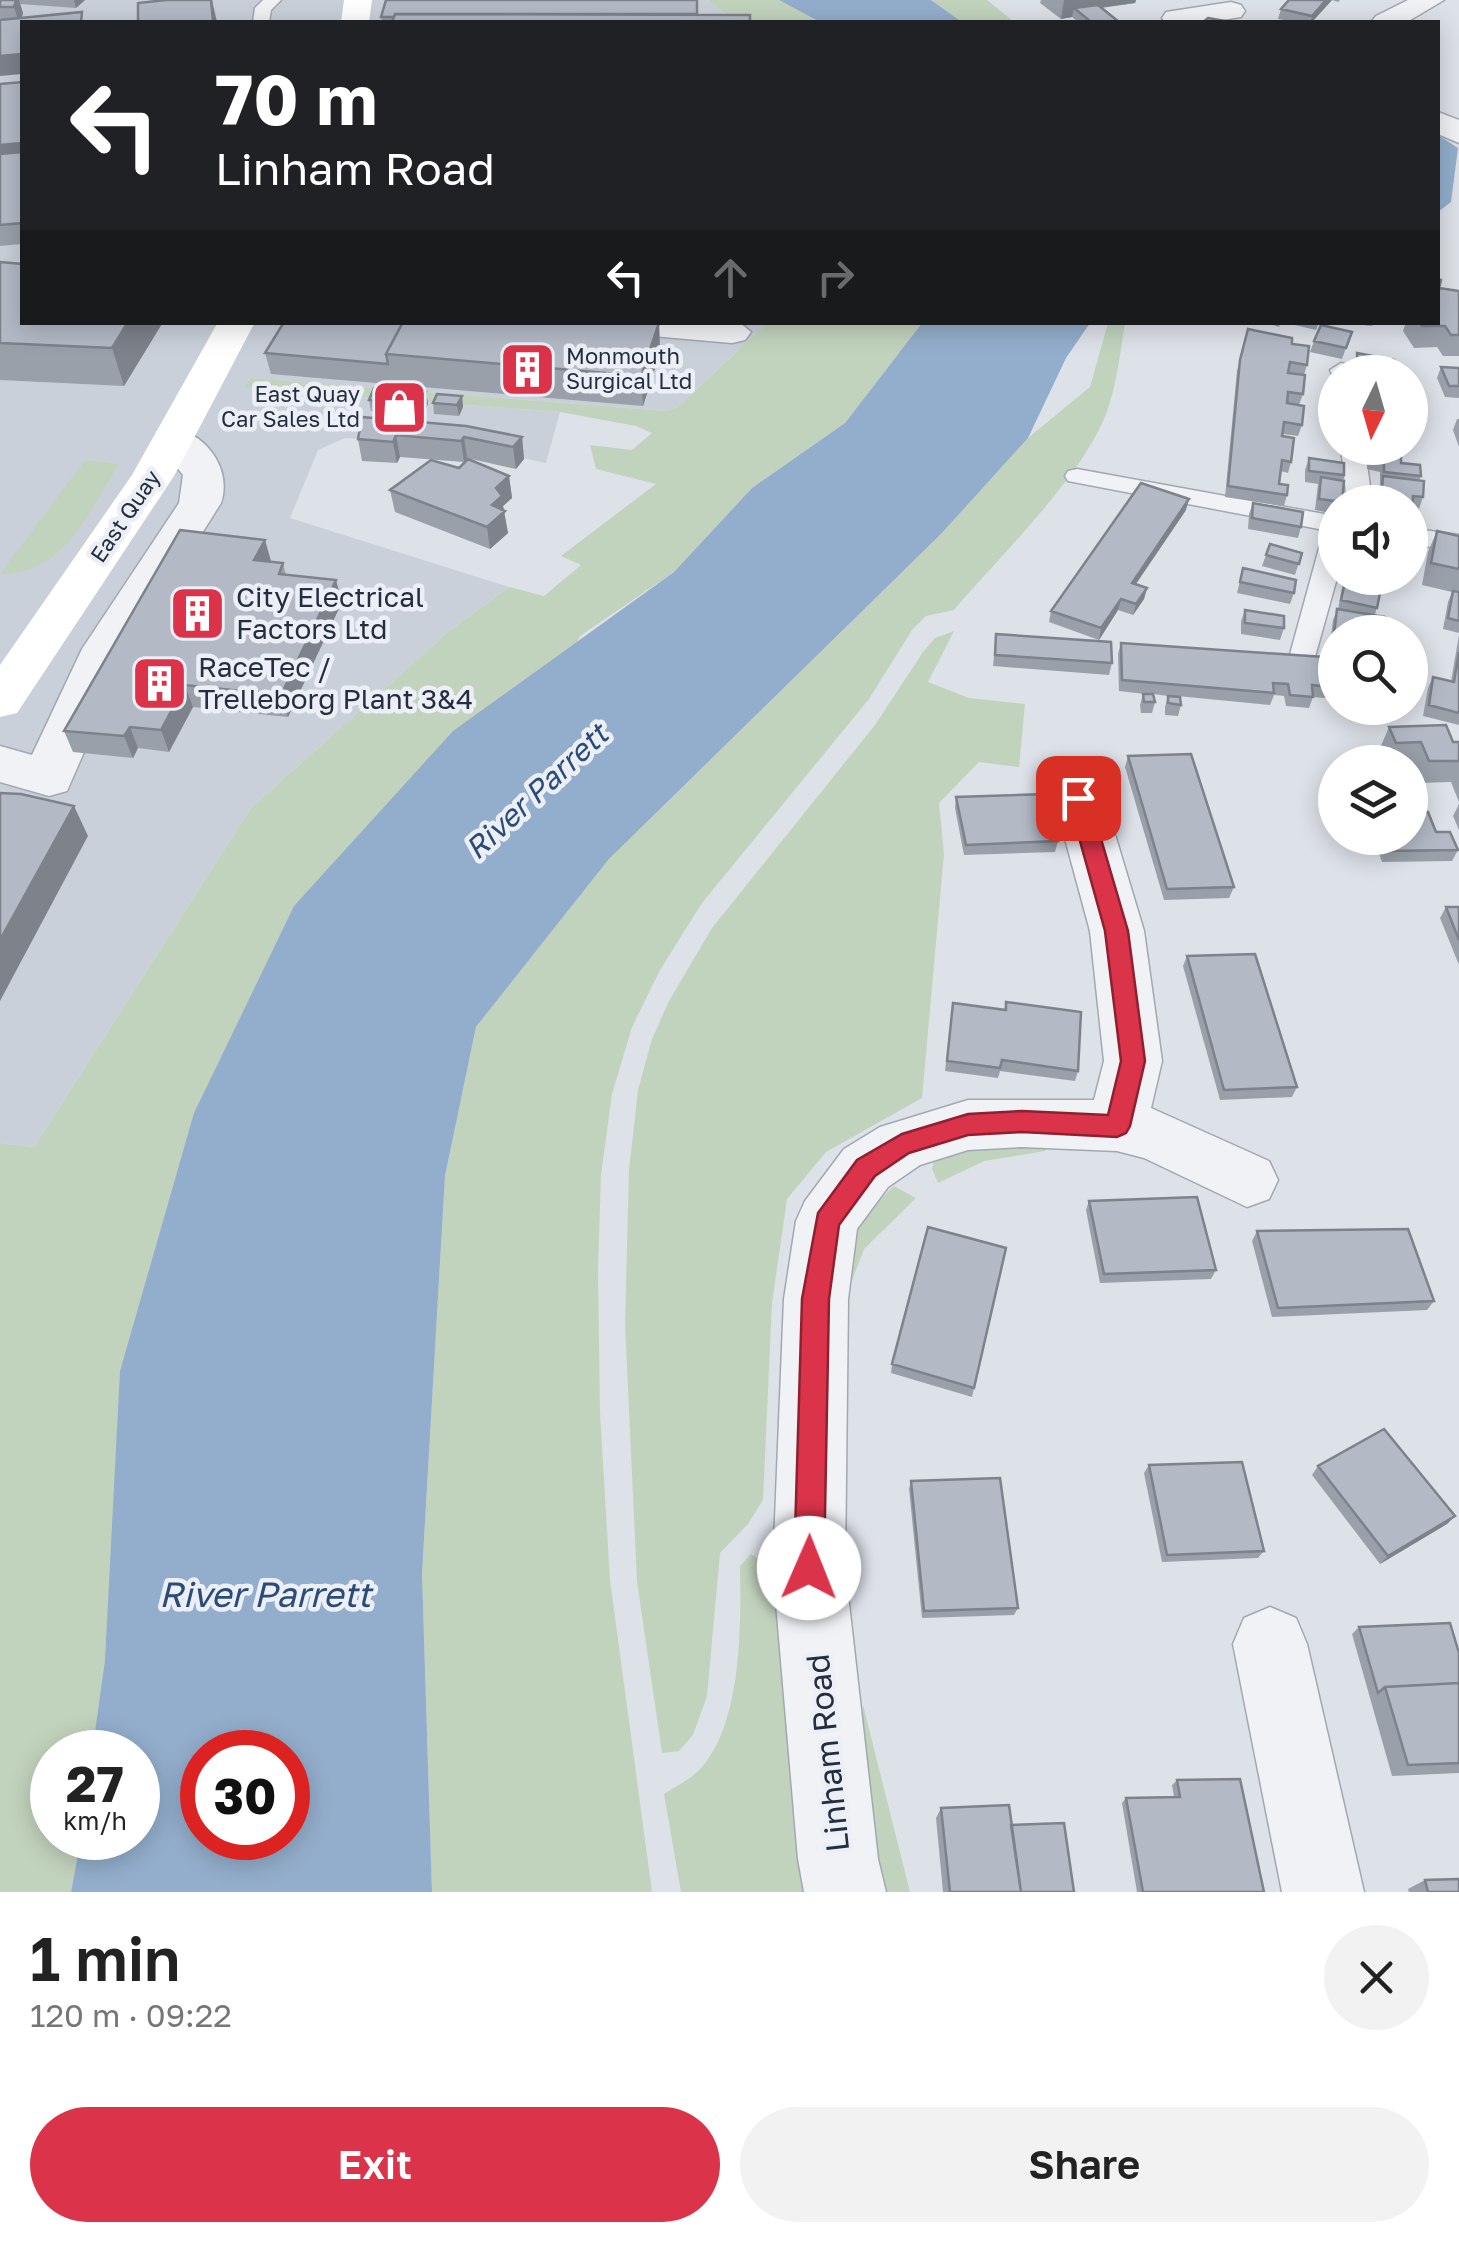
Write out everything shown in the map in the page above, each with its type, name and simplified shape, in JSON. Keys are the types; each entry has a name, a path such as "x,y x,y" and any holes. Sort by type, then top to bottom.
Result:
{"street":[{"path":"1390,20 1430,0"},
{"path":"1176,18 1237,11"},
{"name":"East Quay","path":"0,702 175,440 236,325"},
{"path":"652,325 732,332"},
{"path":"0,764 49,778 84,691 127,612 190,518 204,491 202,465 175,440"},
{"path":"1078,798 1116,931 1133,1061 1117,1126"},
{"name":"Linham Road","path":"844,1892 809,1568 816,1299 827,1221 866,1168 902,1145 968,1124 1117,1126 1156,1135 1247,1180"},
{"path":"1270,1644 1323,1892"}],"lane":[{"path":"1077,476 1318,525"},
{"path":"1428,539 1459,543"},
{"path":"1303,658 1319,595"}],"shaded area":[{"path":"0,0 708,0 733,20 20,20 20,325 765,325 678,407 666,411 249,378 245,388 560,412 546,463 469,447 366,439 345,438 318,450 290,518 509,587 448,632 251,808 34,1147 0,1143"}],"green space":[{"path":"708,0 779,0 816,20 733,20"},
{"path":"931,0 987,0 1012,20 959,20"},
{"path":"765,325 920,325 845,423 752,488 674,572 580,636 105,1660 95,1730 30,1730 30,1860 77,1860 71,1892 0,1892 0,1143 34,1147 251,808 448,632 509,587 544,596 581,565 561,556 656,484 596,469 590,445 632,450 652,433 636,426 560,412 244,388 250,378 666,411 678,407"},
{"path":"1107,325 1125,325 1106,414 1078,464 1038,516 954,610 926,616 912,630 869,699 702,903 660,970 632,1027 612,1094 601,1175 600,1413 610,1580 652,1892 432,1892 422,1574 445,1176 476,1027 609,859 942,533 1028,438 1090,387"},
{"path":"85,460 119,464 73,537 42,564 0,574"},
{"path":"954,631 928,682 969,698 1025,704 1019,767 979,762 939,803 944,854 922,1098 826,1152 787,1199 772,1303 763,1500 748,1524 720,1553 707,1696 693,1735 679,1751 662,1753 637,1581 625,1324 629,1170 638,1090 652,1039 669,1001 712,928 875,725 923,652 935,638"},
{"path":"1047,1142 1045,1151 984,1161 938,1183 932,1169 934,1161 990,1145"},
{"path":"894,1186 916,1198 864,1249 851,1283 852,1251 858,1228"},
{"path":"751,1554 768,1565 782,1595 806,1892 681,1892 664,1794 702,1767 725,1724 736,1671 740,1566"},
{"path":"863,1705 910,1892 883,1892 862,1749"}],"water":[{"path":"779,0 931,0 959,20 816,20"},
{"path":"1440,136 1458,148 1451,202 1440,210"},
{"name":"River Parrett","path":"920,325 1089,325 1066,358 1028,438 942,533 609,859 476,1027 445,1176 422,1574 432,1892 71,1892 77,1860 160,1860 160,1730 95,1730 105,1660 120,1371 194,1113 294,906 453,731 674,572 752,488 845,423"}],"building":[{"path":"0,0 16,0 14,7 0,7"},
{"path":"211,0 213,20 138,20 138,3"},
{"path":"386,0 697,0 697,14 381,17"},
{"path":"1289,0 1326,0 1312,16 1281,9"},
{"path":"1098,5 1117,20 1089,20 1074,8"},
{"path":"82,12 81,20 20,20 20,54 0,56 0,20"},
{"path":"395,14 750,15 750,20 393,20"},
{"path":"20,82 20,143 0,145 0,84"},
{"path":"20,152 20,223 0,225 0,154"},
{"path":"0,262 20,264 20,325 126,325 112,348 0,343"},
{"path":"1440,288 1459,291 1459,335 1451,335 1445,326 1422,326 1440,325"},
{"path":"282,325 401,325 386,354 388,364 265,353"},
{"path":"401,325 658,325 641,376 386,354"},
{"path":"1321,325 1352,332 1346,348 1314,341"},
{"path":"1248,329 1292,338 1292,344 1309,346 1307,365 1290,362 1288,373 1305,375 1303,394 1288,392 1287,403 1304,406 1302,425 1284,422 1282,436 1294,438 1291,462 1282,460 1279,484 1288,485 1287,495 1228,486 1240,360"},
{"path":"1441,367 1459,368 1459,386 1449,386"},
{"path":"374,388 426,392 422,405 369,400"},
{"path":"437,394 462,396 457,405 433,403"},
{"path":"362,417 466,426 522,437 513,447 464,437 461,441 396,435 393,442 358,439"},
{"path":"1309,458 1318,459 1318,465 1344,465 1344,475 1309,471"},
{"path":"468,459 509,476 496,488 502,496 492,505 505,511 487,527 390,490 431,460 459,468"},
{"path":"1384,465 1420,465 1421,476 1384,472"},
{"path":"1383,476 1424,481 1424,485 1382,485"},
{"path":"1321,477 1344,481 1344,485 1320,485"},
{"path":"1141,483 1189,499 1132,583 1147,588 1136,604 1121,599 1101,628 1051,611"},
{"path":"1253,503 1303,512 1301,527 1252,518"},
{"path":"180,530 265,540 254,560 283,563 279,574 336,580 281,695 185,685 161,730 130,727 124,736 64,731"},
{"path":"1437,531 1459,536 1459,569 1431,563"},
{"path":"1270,544 1302,553 1299,564 1266,555"},
{"path":"1243,568 1296,580 1294,593 1240,582"},
{"path":"1453,591 1459,592 1459,621 1448,618"},
{"path":"1342,595 1380,595 1377,608 1341,600"},
{"path":"1337,609 1373,615 1336,615"},
{"path":"1245,610 1284,616 1284,628 1245,623"},
{"path":"996,634 1111,642 1112,663 995,655"},
{"path":"1121,643 1318,657 1318,686 1312,685 1313,697 1290,695 1288,684 1273,683 1274,693 1122,680"},
{"path":"1459,652 1459,713 1429,705 1433,677 1454,682"},
{"path":"1143,694 1153,694 1155,702 1144,702"},
{"path":"1168,696 1180,697 1181,705 1168,703"},
{"path":"1446,725 1453,742 1459,742 1459,761 1429,761 1428,745 1396,743 1389,727"},
{"path":"1191,754 1234,887 1167,889 1128,756"},
{"path":"0,793 74,806 0,940"},
{"path":"1046,794 1058,841 966,845 956,797"},
{"path":"1428,812 1436,832 1450,832 1458,850 1428,850"},
{"path":"1446,907 1459,907 1459,940"},
{"path":"1255,954 1297,1087 1224,1090 1187,956"},
{"path":"1006,1002 1081,1012 1078,1071 1002,1060 1000,1068 947,1061 953,1003 1006,1010"},
{"path":"1197,1197 1216,1270 1104,1274 1089,1201"},
{"path":"928,1227 1006,1248 974,1388 892,1364"},
{"path":"1408,1229 1434,1301 1278,1308 1257,1231"},
{"path":"1384,1429 1455,1516 1388,1556 1318,1466"},
{"path":"1242,1462 1264,1551 1167,1555 1149,1465"},
{"path":"1000,1478 1018,1608 924,1611 911,1481"},
{"path":"1450,1623 1459,1653 1459,1683 1385,1687 1378,1693 1359,1627"},
{"path":"1459,1683 1459,1763 1408,1765 1385,1687"},
{"path":"1240,1779 1264,1892 1143,1892 1126,1798 1180,1797 1177,1780"},
{"path":"1009,1805 1021,1892 950,1892 941,1808"},
{"path":"1064,1823 1074,1892 1021,1892 1011,1825"},
{"path":"1459,1879 1459,1892 1428,1892 1425,1880"}],"place":[{"name":"Monmouth Surgical Ltd","path":"527,369"},
{"name":"East Quay Car Sales Ltd","path":"399,407"},
{"name":"City Electrical Factors Ltd","path":"197,613"},
{"name":"RaceTec / Trelleborg Plant 3&4","path":"159,683"}],"route":[{"path":"809,1568 816,1299 827,1221 866,1168 902,1145 968,1124 1117,1126 1133,1061 1116,931 1078,798"}]}
